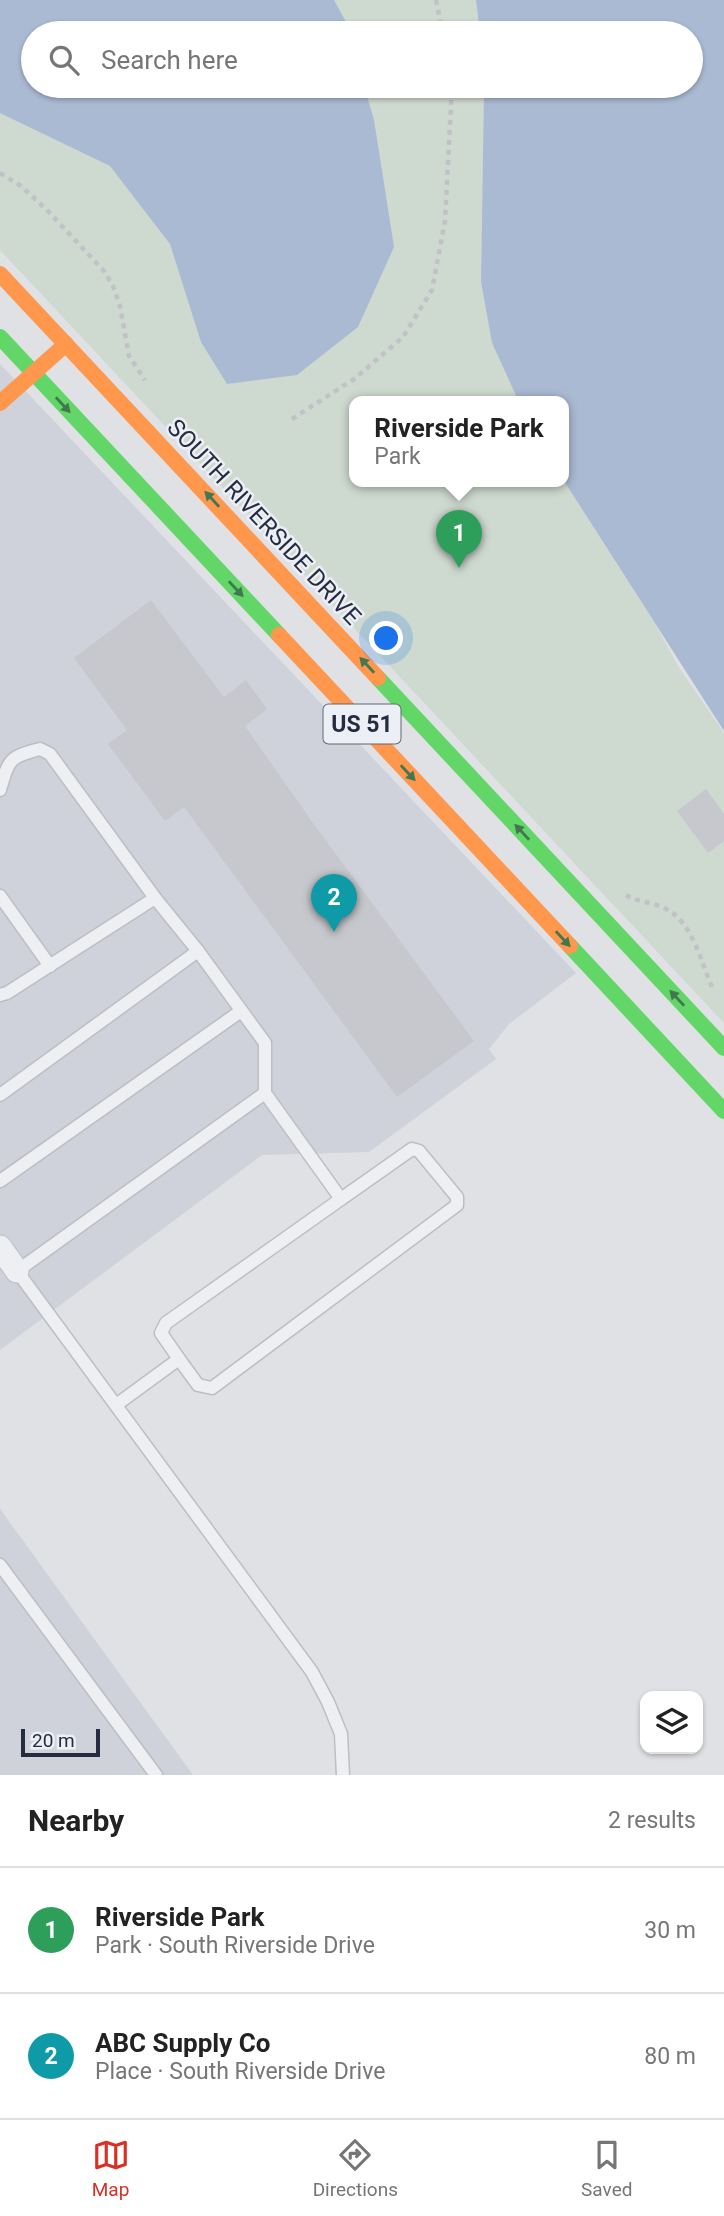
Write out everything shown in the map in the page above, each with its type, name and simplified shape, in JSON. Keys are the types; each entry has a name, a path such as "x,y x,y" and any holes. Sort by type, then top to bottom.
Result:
{"main road":[{"name":"SOUTH RIVERSIDE DRIVE","path":"0,274 724,1048"},
{"name":"US 51","path":"2,343 33,372 724,1111"},
{"path":"0,403 65,344"}],"street":[{"path":"2,343 37,313"},
{"path":"0,1247 17,1271"}],"lane":[{"path":"0,790 7,765 17,755 40,749 50,754 265,1043 265,1093 341,1199"},
{"path":"0,896 50,965"},
{"path":"0,995 155,898"},
{"path":"0,1095 198,951"},
{"path":"0,1181 240,1011"},
{"path":"265,1093 17,1271 312,1672 341,1734 343,1775"},
{"path":"412,1149 419,1151 457,1197 457,1205 212,1388 198,1385 161,1333 166,1323 341,1199 412,1149"},
{"path":"116,1405 179,1359"},
{"path":"0,1565 156,1775"}],"path":[{"path":"436,0 440,21"},
{"path":"292,419 355,379 403,337 432,290 445,221 451,98"},
{"path":"0,173 21,186 47,210 104,271 120,306 130,355 146,381"},
{"path":"622,892 633,899 659,905 671,911 684,926 715,992"}],"shaded area":[{"path":"0,0 476,0 479,21 21,21 21,98 484,98 481,282 492,343 516,396 349,396 349,487 568,487 657,627 678,666 724,733 724,1023 0,250"},
{"path":"0,364 576,973 509,1024 489,1049 496,1059 369,1152 262,1155 0,1350"},
{"path":"0,1509 193,1775 0,1775"}],"water":[{"path":"0,0 334,0 345,21 21,21 21,98 368,98 374,120 394,247 358,327 297,375 227,384 201,342 170,244 110,166 0,113"},
{"path":"476,0 724,0 724,731 568,487 569,396 516,396 492,343 481,282 484,98 703,98 703,21 479,21"}],"building":[{"path":"151,600 224,697 246,680 267,709 245,726 474,1041 397,1097 184,807 165,821 108,744 127,730 74,658"},
{"path":"706,789 724,814 724,841 708,853 677,811"}],"traffic: fast":[{"path":"0,337 279,635"},
{"path":"378,678 724,1048"},
{"path":"570,946 724,1111"}],"traffic: slow":[{"path":"0,274 378,678"},
{"path":"0,403 66,344"},
{"path":"279,635 570,946"}],"place":[{"name":"Riverside Park","path":"459,568"},
{"name":"ABC Supply Co","path":"334,932"}]}
